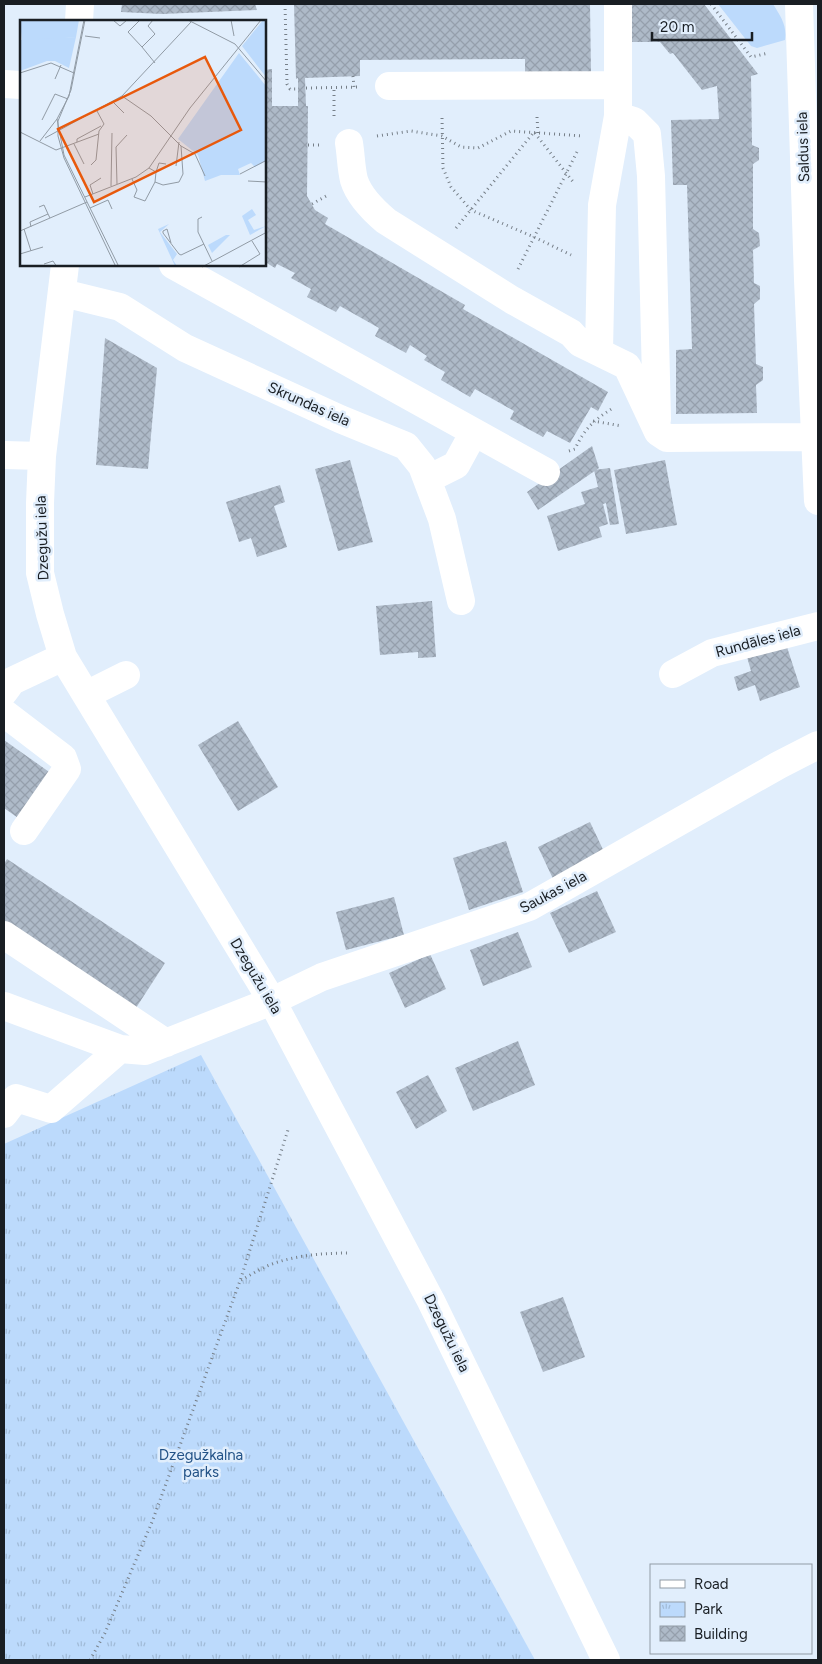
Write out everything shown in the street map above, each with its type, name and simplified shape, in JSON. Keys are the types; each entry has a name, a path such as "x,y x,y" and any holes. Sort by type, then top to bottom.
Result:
{"street":[{"path":"79,20 80,4"},
{"path":"599,351 602,205 618,116 618,4"},
{"name":"Saldus iela","path":"799,4 808,280 818,501"},
{"path":"4,84 20,84"},
{"path":"389,86 618,85"},
{"path":"618,116 634,120 647,134 651,176 654,358 658,432"},
{"path":"349,143 354,180 376,213 386,221 505,295 571,333 580,343 627,366 644,367 654,358"},
{"name":"Dzegužu iela","path":"65,266 42,456 40,503 40,573 63,657 272,1001 431,1300 606,1660"},
{"path":"176,266 210,276 474,432 546,472"},
{"name":"Skrundas iela","path":"63,292 120,307 185,348 340,419 406,446 422,466 442,519 460,601"},
{"path":"627,366 658,432 667,438 816,437"},
{"path":"428,480 456,465 474,432"},
{"path":"4,455 42,456"},
{"name":"Rundāles iela","path":"673,674 712,653 818,626"},
{"path":"4,692 12,681 63,657"},
{"path":"86,695 126,675"},
{"path":"4,713 63,758 67,769 24,831"},
{"name":"Saukas iela","path":"4,1006 120,1049 144,1051 272,1001 322,976 529,907 818,745"},
{"path":"4,935 166,1042"},
{"path":"4,1114 16,1098 51,1109 120,1049"}],"path":[{"path":"285,4 287,84 290,90 298,88"},
{"path":"711,4 751,57 776,51"},
{"path":"353,76 354,87"},
{"path":"306,88 389,86"},
{"path":"334,88 334,121"},
{"path":"442,114 443,168 451,187 471,210 534,236 600,268"},
{"path":"436,252 536,132 537,119"},
{"path":"349,143 411,131 442,136 461,147 478,148 511,131 585,136 505,295"},
{"path":"536,132 566,174 590,200 602,205"},
{"path":"581,436 593,421 613,407"},
{"path":"90,1660 105,1633 152,1522 240,1280 288,1130"},
{"path":"240,1280 272,1264 287,1260 325,1253 350,1253"}],"green space":[{"path":"718,4 773,4 784,25 785,40 757,48 751,46"},
{"name":"Dzegužkalna parks","path":"201,1055 535,1660 4,1660 4,1144"}],"building":[{"path":"122,4 255,4 257,10 162,14 121,12"},
{"path":"294,4 590,4 591,74 525,74 525,59 360,60 360,76 305,78 306,106 308,106 307,196 315,210 328,218 325,224 465,305 463,309 608,392 598,411 591,407 570,443 547,431 543,437 510,419 514,411 475,389 470,397 441,380 445,372 424,360 427,356 410,345 406,353 375,336 379,328 340,306 336,312 307,297 311,289 291,278 295,273 277,264 275,268 266,263 266,70 272,69 272,106 298,106 298,78 296,79"},
{"path":"629,4 704,4 758,74 751,76 752,145 759,148 759,160 753,164 753,229 759,233 760,246 753,250 754,283 760,286 760,299 754,304 756,364 763,367 763,380 756,385 757,413 676,414 676,350 692,349 687,185 673,185 671,120 719,119 717,86 702,90 673,53 670,54 660,42 630,42"},
{"path":"105,338 157,368 148,469 96,465"},
{"path":"592,446 599,468 538,510 527,492"},
{"path":"350,460 373,542 338,551 315,469"},
{"path":"665,460 677,525 626,534 614,470"},
{"path":"610,468 619,524 610,525 606,503 603,504 608,524 599,527 602,537 558,551 547,516 585,504 581,492 598,487 594,470"},
{"path":"280,485 285,502 274,506 287,547 257,557 251,538 239,542 226,502"},
{"path":"432,601 436,657 418,658 418,652 380,655 376,606"},
{"path":"786,644 800,687 760,701 755,685 738,691 734,677 751,671 747,657"},
{"path":"238,721 278,787 238,811 198,745"},
{"path":"4,740 52,774 21,820 4,808"},
{"path":"590,822 607,858 555,883 538,847"},
{"path":"506,841 523,892 469,910 453,858"},
{"path":"7,859 165,963 134,1011 4,925 4,864"},
{"path":"597,891 616,932 569,953 550,913"},
{"path":"394,897 404,935 346,950 336,912"},
{"path":"518,932 532,967 483,986 470,950"},
{"path":"430,954 446,989 405,1008 389,973"},
{"path":"518,1041 535,1085 473,1111 455,1068"},
{"path":"428,1075 447,1111 416,1129 396,1092"},
{"path":"563,1297 585,1357 543,1372 520,1312"}]}
